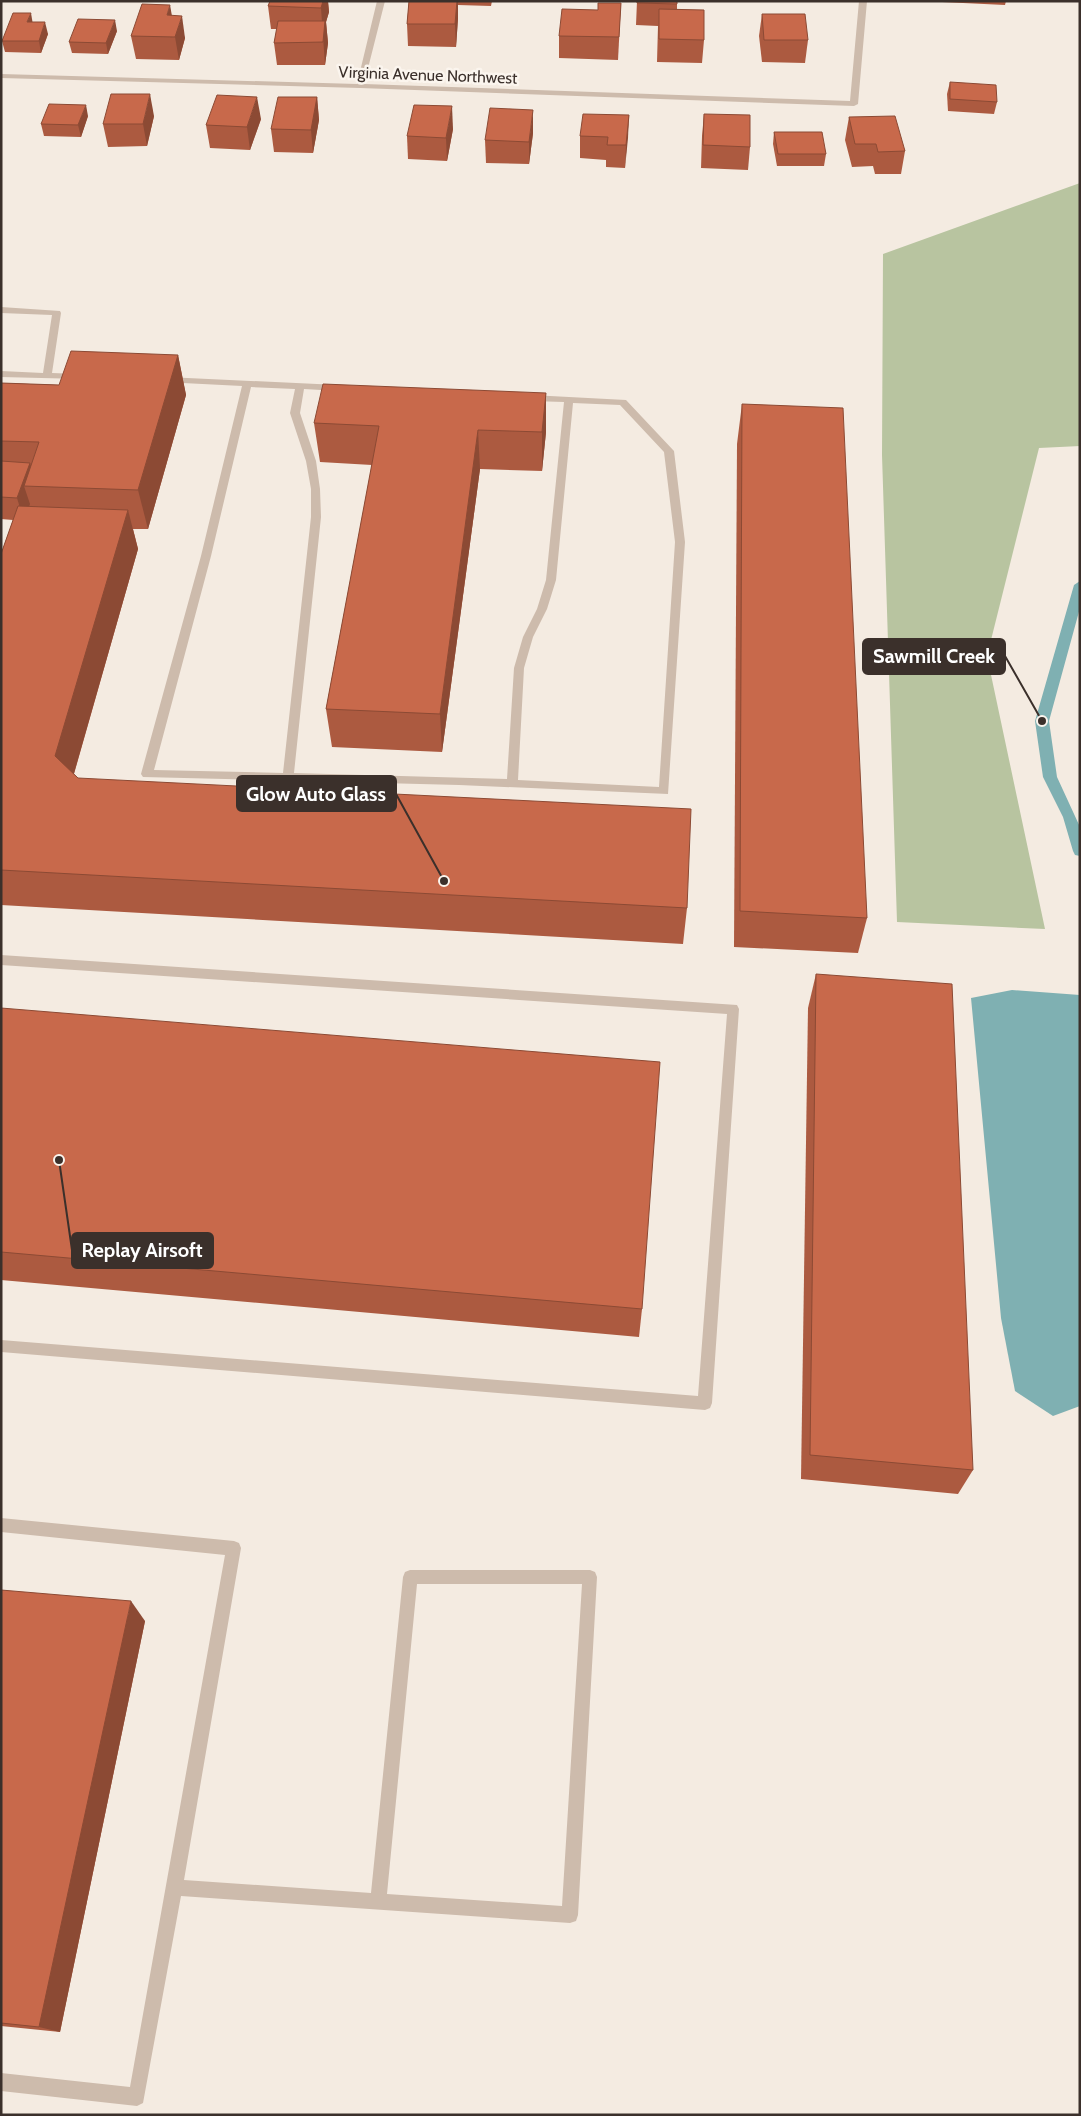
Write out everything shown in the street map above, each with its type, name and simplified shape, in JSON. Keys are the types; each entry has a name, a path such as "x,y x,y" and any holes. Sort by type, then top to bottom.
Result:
{"street":[{"path":"360,86 381,1"},
{"name":"Virginia Avenue Northwest","path":"1,76 360,86 854,104 863,1"},
{"path":"1,310 57,313 47,376"},
{"path":"1,374 85,377"},
{"path":"152,380 350,389"},
{"path":"247,384 206,556 147,774 512,784 664,791 680,542 669,450 623,402 520,397"},
{"path":"288,777 317,499 306,443 297,425 295,412 300,386"},
{"path":"512,784 519,668 528,637 542,609 552,580 570,399"},
{"path":"1,960 733,1009 705,1403 1,1346"},
{"path":"1,1525 234,1548 137,2097 1,2082"},
{"path":"173,1887 378,1902 570,1915 590,1577 410,1577 378,1902"}],"green space":[{"path":"1080,183 1080,446 1039,448 987,656 1045,929 897,922 882,455 883,254"}],"water":[{"path":"1012,990 1080,995 1080,1406 1053,1416 1015,1391 1001,1318 971,998"}],"building":[{"path":"270,1 323,1 321,8 268,6"},
{"path":"409,1 457,1 455,24 407,24"},
{"path":"637,1 677,1 677,4 637,3"},
{"path":"598,3 621,3 619,37 559,36 562,9 598,10"},
{"path":"142,4 170,5 167,15 182,16 175,37 131,36"},
{"path":"659,9 704,10 704,40 659,39"},
{"path":"13,13 31,13 27,22 45,22 39,41 2,41"},
{"path":"762,14 805,14 808,40 764,40"},
{"path":"78,19 115,20 106,43 69,42"},
{"path":"278,21 325,21 323,42 274,43"},
{"path":"950,82 996,85 997,102 950,99"},
{"path":"111,94 150,94 143,124 103,124"},
{"path":"217,95 257,97 247,127 206,125"},
{"path":"278,97 317,97 311,130 271,129"},
{"path":"49,104 86,105 78,125 41,124"},
{"path":"414,105 452,106 446,138 407,136"},
{"path":"490,108 533,110 529,142 485,140"},
{"path":"583,114 629,115 626,145 607,145 608,137 580,136"},
{"path":"704,114 750,115 750,147 703,145"},
{"path":"895,116 905,151 878,152 876,144 855,144 849,117"},
{"path":"774,132 822,132 826,154 778,154"},
{"path":"71,351 178,355 138,490 24,486 39,442 1,441 1,383 59,385"},
{"path":"323,384 546,393 542,432 478,430 440,714 326,709 379,426 314,423"},
{"path":"742,404 843,408 867,918 740,911"},
{"path":"1,461 30,463 17,498 1,497"},
{"path":"18,506 128,510 55,756 78,778 691,809 687,908 1,870 1,554"},
{"path":"816,974 952,984 973,1470 810,1455"},
{"path":"1,1008 660,1062 642,1309 1,1252"},
{"path":"1,1590 131,1601 39,2027 1,2023"}],"waterway":[{"path":"1080,585 1042,721 1050,777 1070,817 1080,851"}],"place":[{"name":"Sawmill Creek","path":"1042,721"},
{"name":"Glow Auto Glass","path":"444,881"},
{"name":"Replay Airsoft","path":"59,1160"}]}
